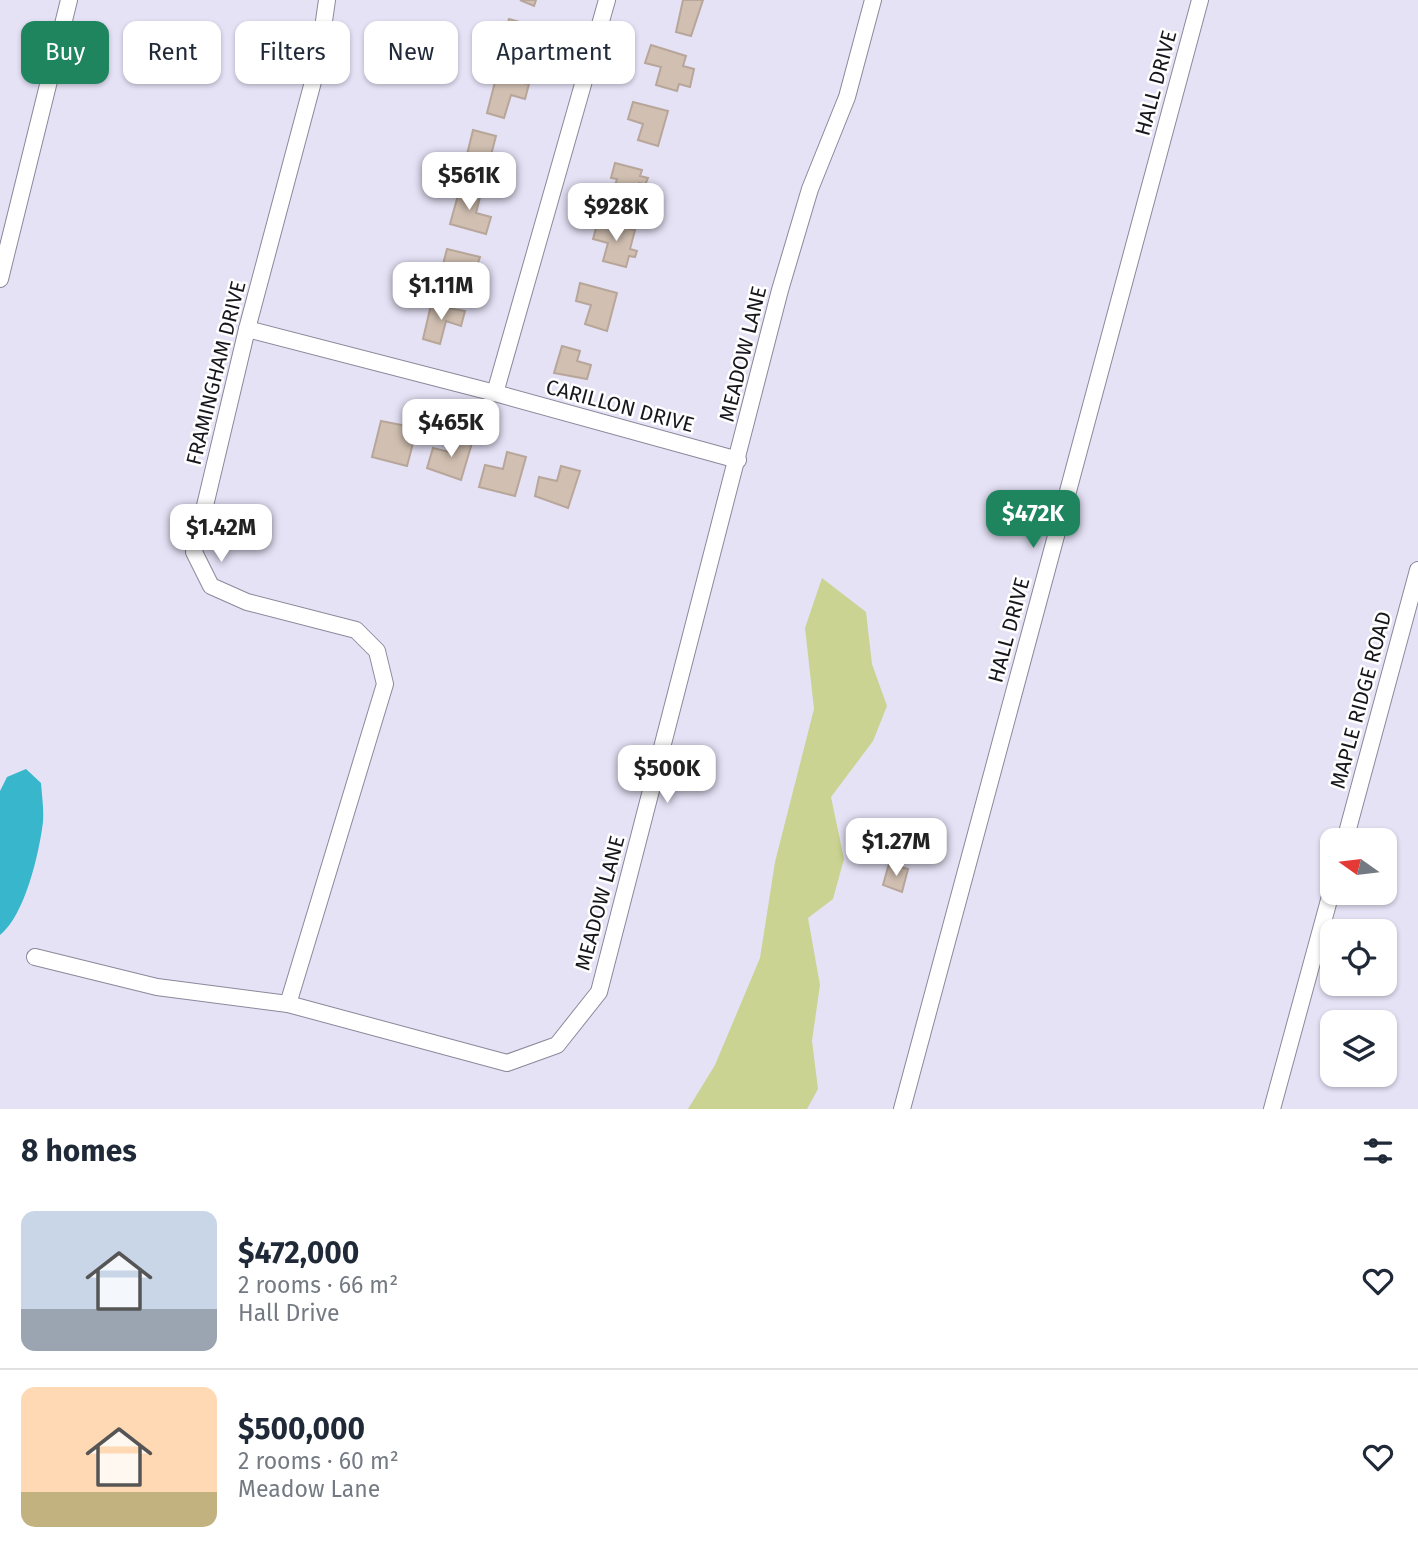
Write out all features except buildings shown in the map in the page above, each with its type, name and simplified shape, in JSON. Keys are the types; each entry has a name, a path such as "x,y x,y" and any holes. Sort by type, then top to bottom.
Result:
{"street":[{"path":"0,279 69,0"},
{"name":"FRAMINGHAM DRIVE","path":"288,1004 386,684 376,651 356,630 247,602 211,586 194,552 247,329 318,63 327,0"},
{"path":"495,393 607,0"},
{"name":"MEADOW LANE","path":"35,957 157,986 288,1004 507,1063 557,1045 599,992 799,227 810,189 847,97 873,0"},
{"name":"HALL DRIVE","path":"902,1109 1200,0"},
{"name":"CARILLON DRIVE","path":"247,329 738,460"},
{"name":"MAPLE RIDGE ROAD","path":"1348,828 1418,570"},
{"path":"1272,1109 1328,905"}],"green space":[{"path":"822,578 866,612 872,664 887,706 873,741 831,797 844,859 833,899 808,918 820,985 812,1041 818,1089 807,1109 688,1109 715,1065 760,958 775,862 814,709 805,628"}],"water":[{"path":"26,769 41,783 41,835 24,899 9,926 0,935 0,791 7,777"}]}
